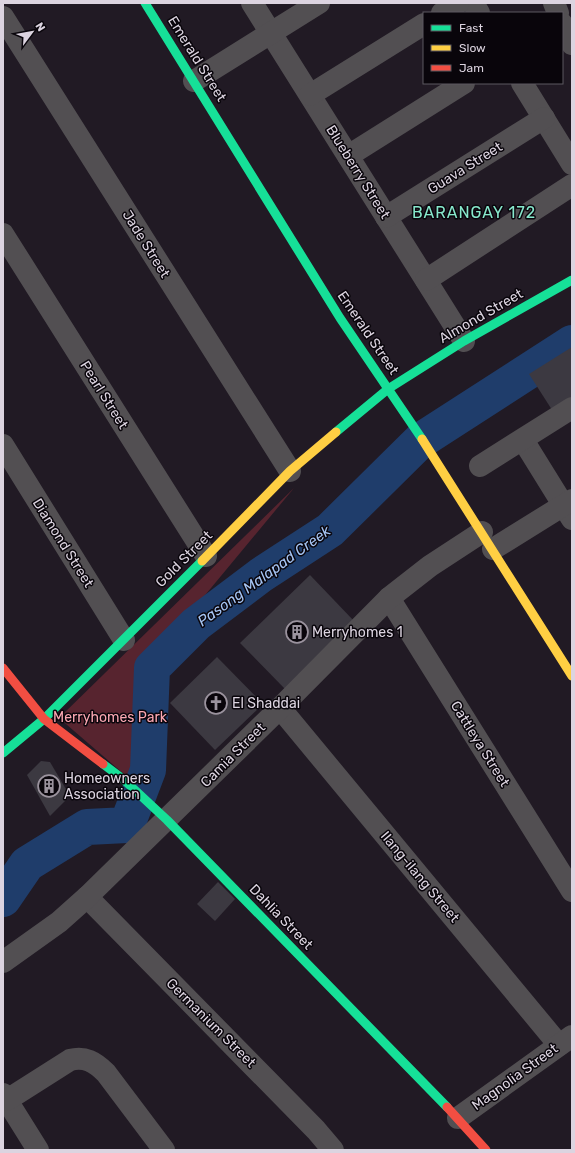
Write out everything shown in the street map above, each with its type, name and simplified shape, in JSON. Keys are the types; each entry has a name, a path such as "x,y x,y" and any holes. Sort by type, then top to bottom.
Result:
{"street":[{"name":"Emerald Street","path":"145,3 340,318 428,447 572,676"},
{"name":"Blueberry Street","path":"252,3 464,341"},
{"path":"194,81 319,3"},
{"path":"444,12 458,3"},
{"path":"473,3 478,12"},
{"name":"Jade Street","path":"3,17 290,471"},
{"path":"310,95 423,25"},
{"path":"563,26 572,44"},
{"path":"348,156 462,84"},
{"path":"523,84 572,164"},
{"name":"Guava Street","path":"386,217 544,118"},
{"path":"426,280 572,185"},
{"name":"Pearl Street","path":"3,234 206,556"},
{"name":"Almond Street","path":"388,389 464,341 572,280"},
{"name":"Gold Street","path":"3,753 44,718 124,640 290,471 388,389"},
{"path":"480,466 572,408"},
{"path":"523,440 569,508"},
{"name":"Diamond Street","path":"3,445 124,640"},
{"name":"Camia Street","path":"3,962 60,922 87,897 160,813 280,708 389,598 430,566 487,540 569,508"},
{"name":"Cattleya Street","path":"389,598 572,891"},
{"name":"Dahlia Street","path":"3,668 44,718 123,779 160,813 458,1118 486,1150"},
{"name":"Ilang-ilang Street","path":"280,708 565,1040"},
{"name":"Germanium Street","path":"87,897 316,1130 333,1150"},
{"name":"Magnolia Street","path":"458,1118 565,1040"},
{"path":"38,1150 5,1097 70,1060 78,1058 86,1059 96,1064 106,1073 164,1150"}],"green space":[{"name":"Merryhomes Park","path":"294,488 143,670 142,764 132,781 59,718"}],"building":[{"path":"572,347 572,402 554,413 529,374"},
{"name":"Merryhomes 1","path":"310,575 354,621 285,689 240,643"},
{"name":"El Shaddai","path":"217,657 263,704 215,750 170,703"},
{"name":"Homeowners Association","path":"41,761 50,762 70,796 50,816 27,775"},
{"path":"218,882 235,899 215,921 197,904"}],"waterway":[{"name":"Pasong Malapad Creek","path":"3,899 27,864 87,827 127,825 148,770 152,668 196,624 261,575 330,530 420,441 572,343"}],"traffic: fast":[{"path":"145,3 340,318 422,439"},
{"path":"336,432 388,389 464,341 572,280"},
{"path":"3,753 44,719 202,561"},
{"path":"103,764 123,779 167,820 447,1107"}],"traffic: slow":[{"path":"202,561 290,471 336,432"},
{"path":"422,439 572,676"}],"traffic: jam":[{"path":"3,668 44,719 103,764"},
{"path":"447,1107 486,1150"}],"place":[{"name":"Merryhomes 1","path":"297,632"},
{"name":"El Shaddai","path":"216,703"},
{"name":"Homeowners Association","path":"49,786"}],"district":[{"name":"BARANGAY 172","path":"474,212"}]}
